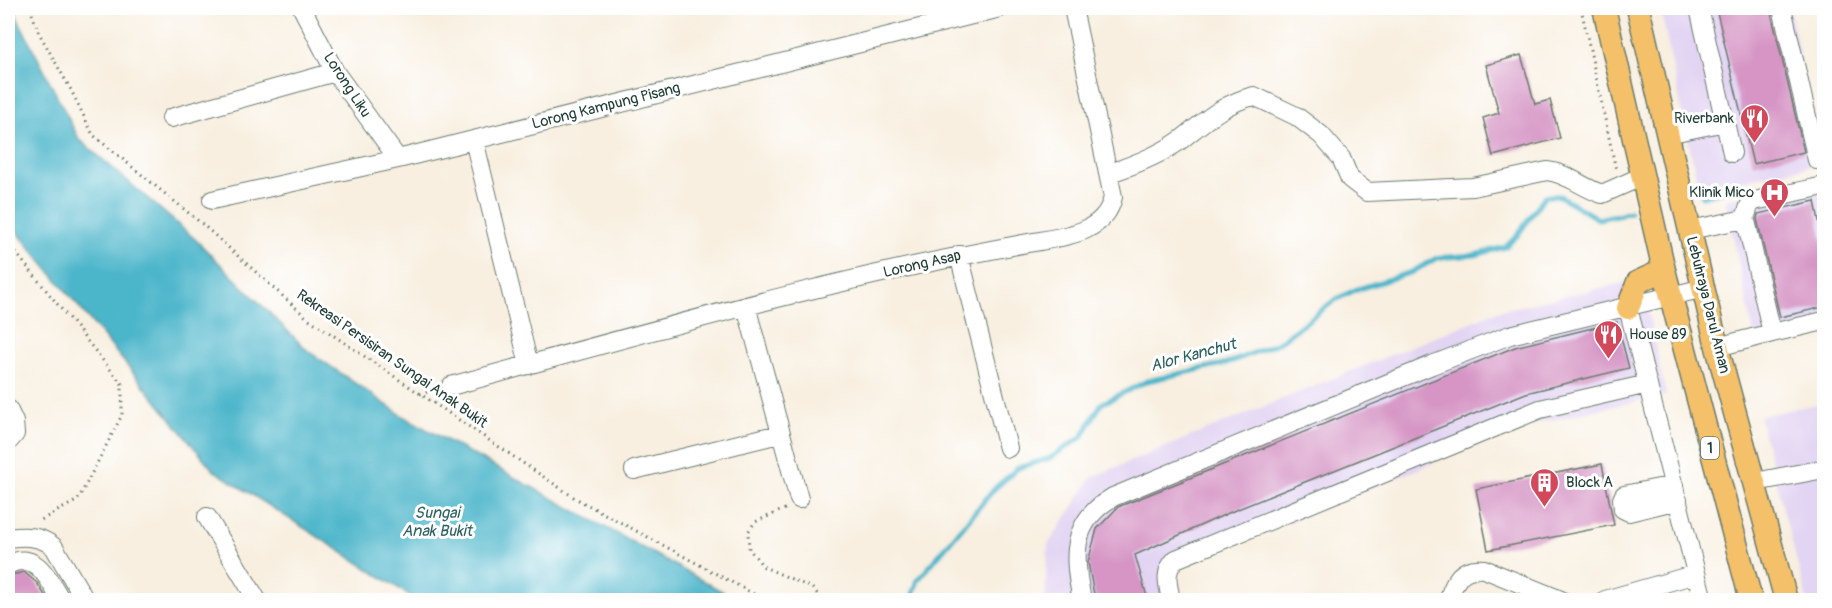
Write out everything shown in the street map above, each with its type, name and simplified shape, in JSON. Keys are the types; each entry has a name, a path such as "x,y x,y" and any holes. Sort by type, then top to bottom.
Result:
{"main road":[{"name":"1","path":"1604,8 1664,270 1751,600"},
{"name":"Lebuhraya Darul Aman","path":"1638,8 1717,347 1786,600"},
{"path":"1628,308 1638,282 1664,270"}],"street":[{"name":"Lorong Liku","path":"302,8 335,72 398,159"},
{"name":"Lorong Kampung Pisang","path":"212,200 398,159 1000,8"},
{"name":"Lorong Asap","path":"451,386 746,306 958,255 1072,235 1086,229 1110,210 1113,197 1110,173 1073,8"},
{"path":"1699,8 1732,153"},
{"path":"1782,8 1817,160"},
{"path":"171,118 335,72"},
{"path":"1110,173 1136,164 1180,140 1217,110 1254,96 1296,116 1322,135 1341,158 1350,179 1367,192 1473,187 1547,171 1559,172 1584,188 1602,194 1643,176"},
{"path":"1667,134 1725,122"},
{"path":"474,140 529,365"},
{"path":"1772,333 1745,219 1749,206 1754,201 1824,186"},
{"path":"1689,230 1745,219"},
{"path":"958,255 1008,448"},
{"path":"1082,600 1075,570 1077,539 1097,506 1113,497 1501,339 1704,288"},
{"path":"746,306 779,434 799,499"},
{"path":"1628,308 1703,600"},
{"path":"1717,347 1824,321"},
{"path":"1172,600 1167,575 1169,566 1176,559 1540,409 1648,384"},
{"path":"8,409 15,422 15,434 8,442"},
{"path":"634,470 779,434"},
{"path":"1755,482 1824,469"},
{"path":"1624,505 1676,492"},
{"path":"207,517 257,600"},
{"path":"16,537 46,540 54,547 85,600"},
{"path":"8,565 15,561 28,561 40,567 61,600"},
{"path":"1448,600 1456,579 1461,573 1476,568 1484,568 1561,600"},
{"path":"1605,600 1696,573"}],"path":[{"name":"Rekreasi Persisiran Sungai Anak Bukit","path":"30,8 39,33 72,90 93,135 201,223 306,317 574,498 765,600"},
{"path":"1581,8 1620,186"},
{"path":"8,243 122,384 122,415 78,500 44,518 16,537"},
{"path":"799,499 791,506 755,522 748,532 749,549 764,567 812,588 823,600"}],"shaded area":[{"path":"1660,8 1789,8 1824,163 1699,190"},
{"path":"1824,177 1824,334 1757,349 1725,199"},
{"path":"1641,279 1666,395 1523,426 1176,568 1183,600 1045,600 1048,545 1092,477 1498,311"},
{"path":"1824,403 1824,600 1807,600 1759,416"}],"water":[{"name":"Sungai Anak Bukit","path":"8,8 15,8 17,17 79,139 195,239 307,350 406,418 738,600 417,600 213,470 14,228 8,215"}],"building":[{"path":"1716,8 1770,8 1804,152 1753,164"},
{"path":"1521,55 1535,104 1550,100 1560,138 1493,156 1483,118 1499,113 1486,65"},
{"path":"1815,201 1824,246 1824,307 1780,317 1757,219 1758,214"},
{"path":"1617,322 1629,368 1526,393 1233,511 1135,555 1148,600 1095,600 1088,562 1097,529 1118,507 1515,347"},
{"name":"Block A","path":"1602,464 1614,525 1488,550 1476,489"},
{"path":"24,572 37,583 48,600 8,600 8,576"}],"waterway":[{"name":"Alor Kanchut","path":"1702,196 1736,188"},
{"name":"Alor Kanchut","path":"911,600 918,580 995,488 1018,468 1050,458 1082,437 1101,404 1147,381 1228,363 1278,343 1335,300 1355,290 1412,272 1437,258 1475,255 1505,247 1517,236 1545,196 1560,196 1598,219 1630,212"}],"place":[{"name":"Riverbank","path":"1755,144"},
{"name":"Klinik Mico","path":"1775,218"},
{"name":"House 89","path":"1608,360"},
{"name":"Block A","path":"1545,508"}]}
